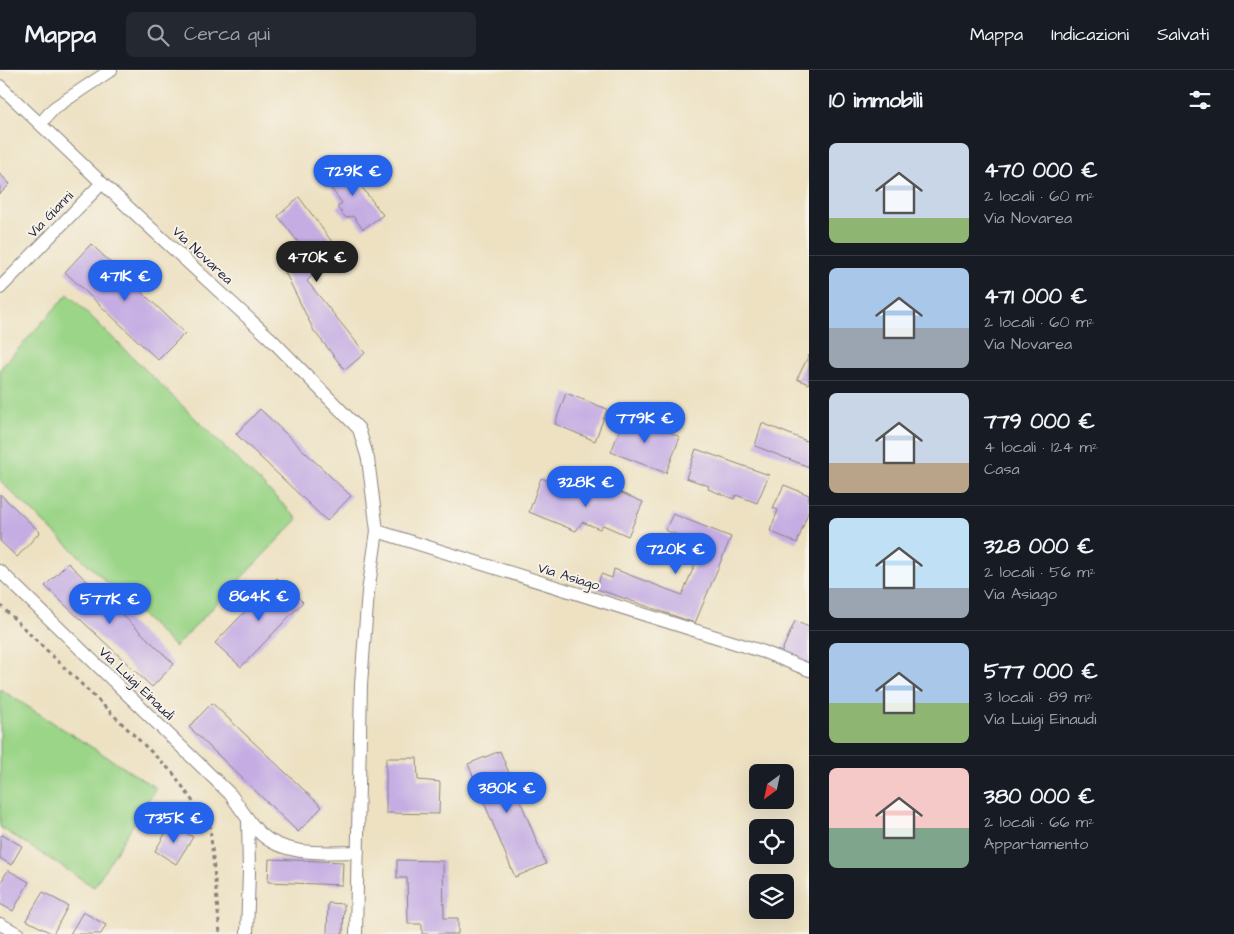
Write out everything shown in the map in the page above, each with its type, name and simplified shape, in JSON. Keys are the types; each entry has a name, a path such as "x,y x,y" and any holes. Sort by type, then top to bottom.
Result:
{"street":[{"path":"40,124 54,108 111,70"},
{"name":"Via Novarea","path":"0,86 272,340 359,429 368,459 377,531"},
{"name":"Via Gianni","path":"0,288 102,183"},
{"path":"356,934 361,684 368,592 377,531"},
{"name":"Via Asiago","path":"377,531 764,652 809,670"},
{"name":"Via Luigi Einaudi","path":"0,571 230,794 262,835 286,848 300,851 358,852"},
{"path":"247,934 248,819"},
{"path":"0,924 18,934"}],"path":[{"path":"0,605 173,773 210,826 220,934"}],"green space":[{"path":"68,294 298,519 175,647 0,481 0,369"},
{"path":"0,689 156,788 94,887 0,827"}],"building":[{"path":"344,164 383,215 363,229 353,216 346,218 337,207 342,203 324,179"},
{"path":"0,174 10,184 0,194"},
{"path":"299,197 338,250 307,281 365,353 345,370 314,331 285,272 305,251 278,216"},
{"path":"91,244 185,333 158,360 65,272"},
{"path":"809,355 809,384 797,379"},
{"path":"566,393 607,409 595,441 555,424"},
{"path":"260,409 351,496 327,521 236,434"},
{"path":"626,414 680,437 666,473 611,452"},
{"path":"762,423 809,442 809,467 755,446"},
{"path":"696,449 769,475 757,503 736,495 734,499 708,489 709,486 686,478"},
{"path":"541,478 587,496 588,491 596,495 602,485 643,502 628,536 603,525 600,529 582,522 576,531 529,512"},
{"path":"784,485 809,495 809,510 797,543 770,531 778,510 773,508"},
{"path":"0,494 40,532 17,557 0,541"},
{"path":"673,514 731,537 695,623 597,589 601,574 612,578 614,569 682,595 703,545 665,530"},
{"path":"68,563 174,664 152,687 45,586"},
{"path":"277,578 303,602 241,667 215,643"},
{"path":"795,621 809,627 809,664 781,653"},
{"path":"212,703 322,807 298,832 189,727"},
{"path":"500,751 546,864 515,877 468,764"},
{"path":"386,758 417,758 418,780 440,782 439,814 386,813"},
{"path":"171,824 193,837 176,864 155,851"},
{"path":"2,835 22,846 11,865 0,858 0,838"},
{"path":"269,859 343,862 342,885 268,882"},
{"path":"397,860 443,861 444,918 458,918 458,934 422,934 422,924 408,924 407,878 397,878"},
{"path":"8,870 29,882 13,911 0,904 0,884"},
{"path":"43,892 68,906 53,934 26,920"},
{"path":"328,903 344,904 343,934 327,934"},
{"path":"83,912 106,925 101,934 70,934"}]}
